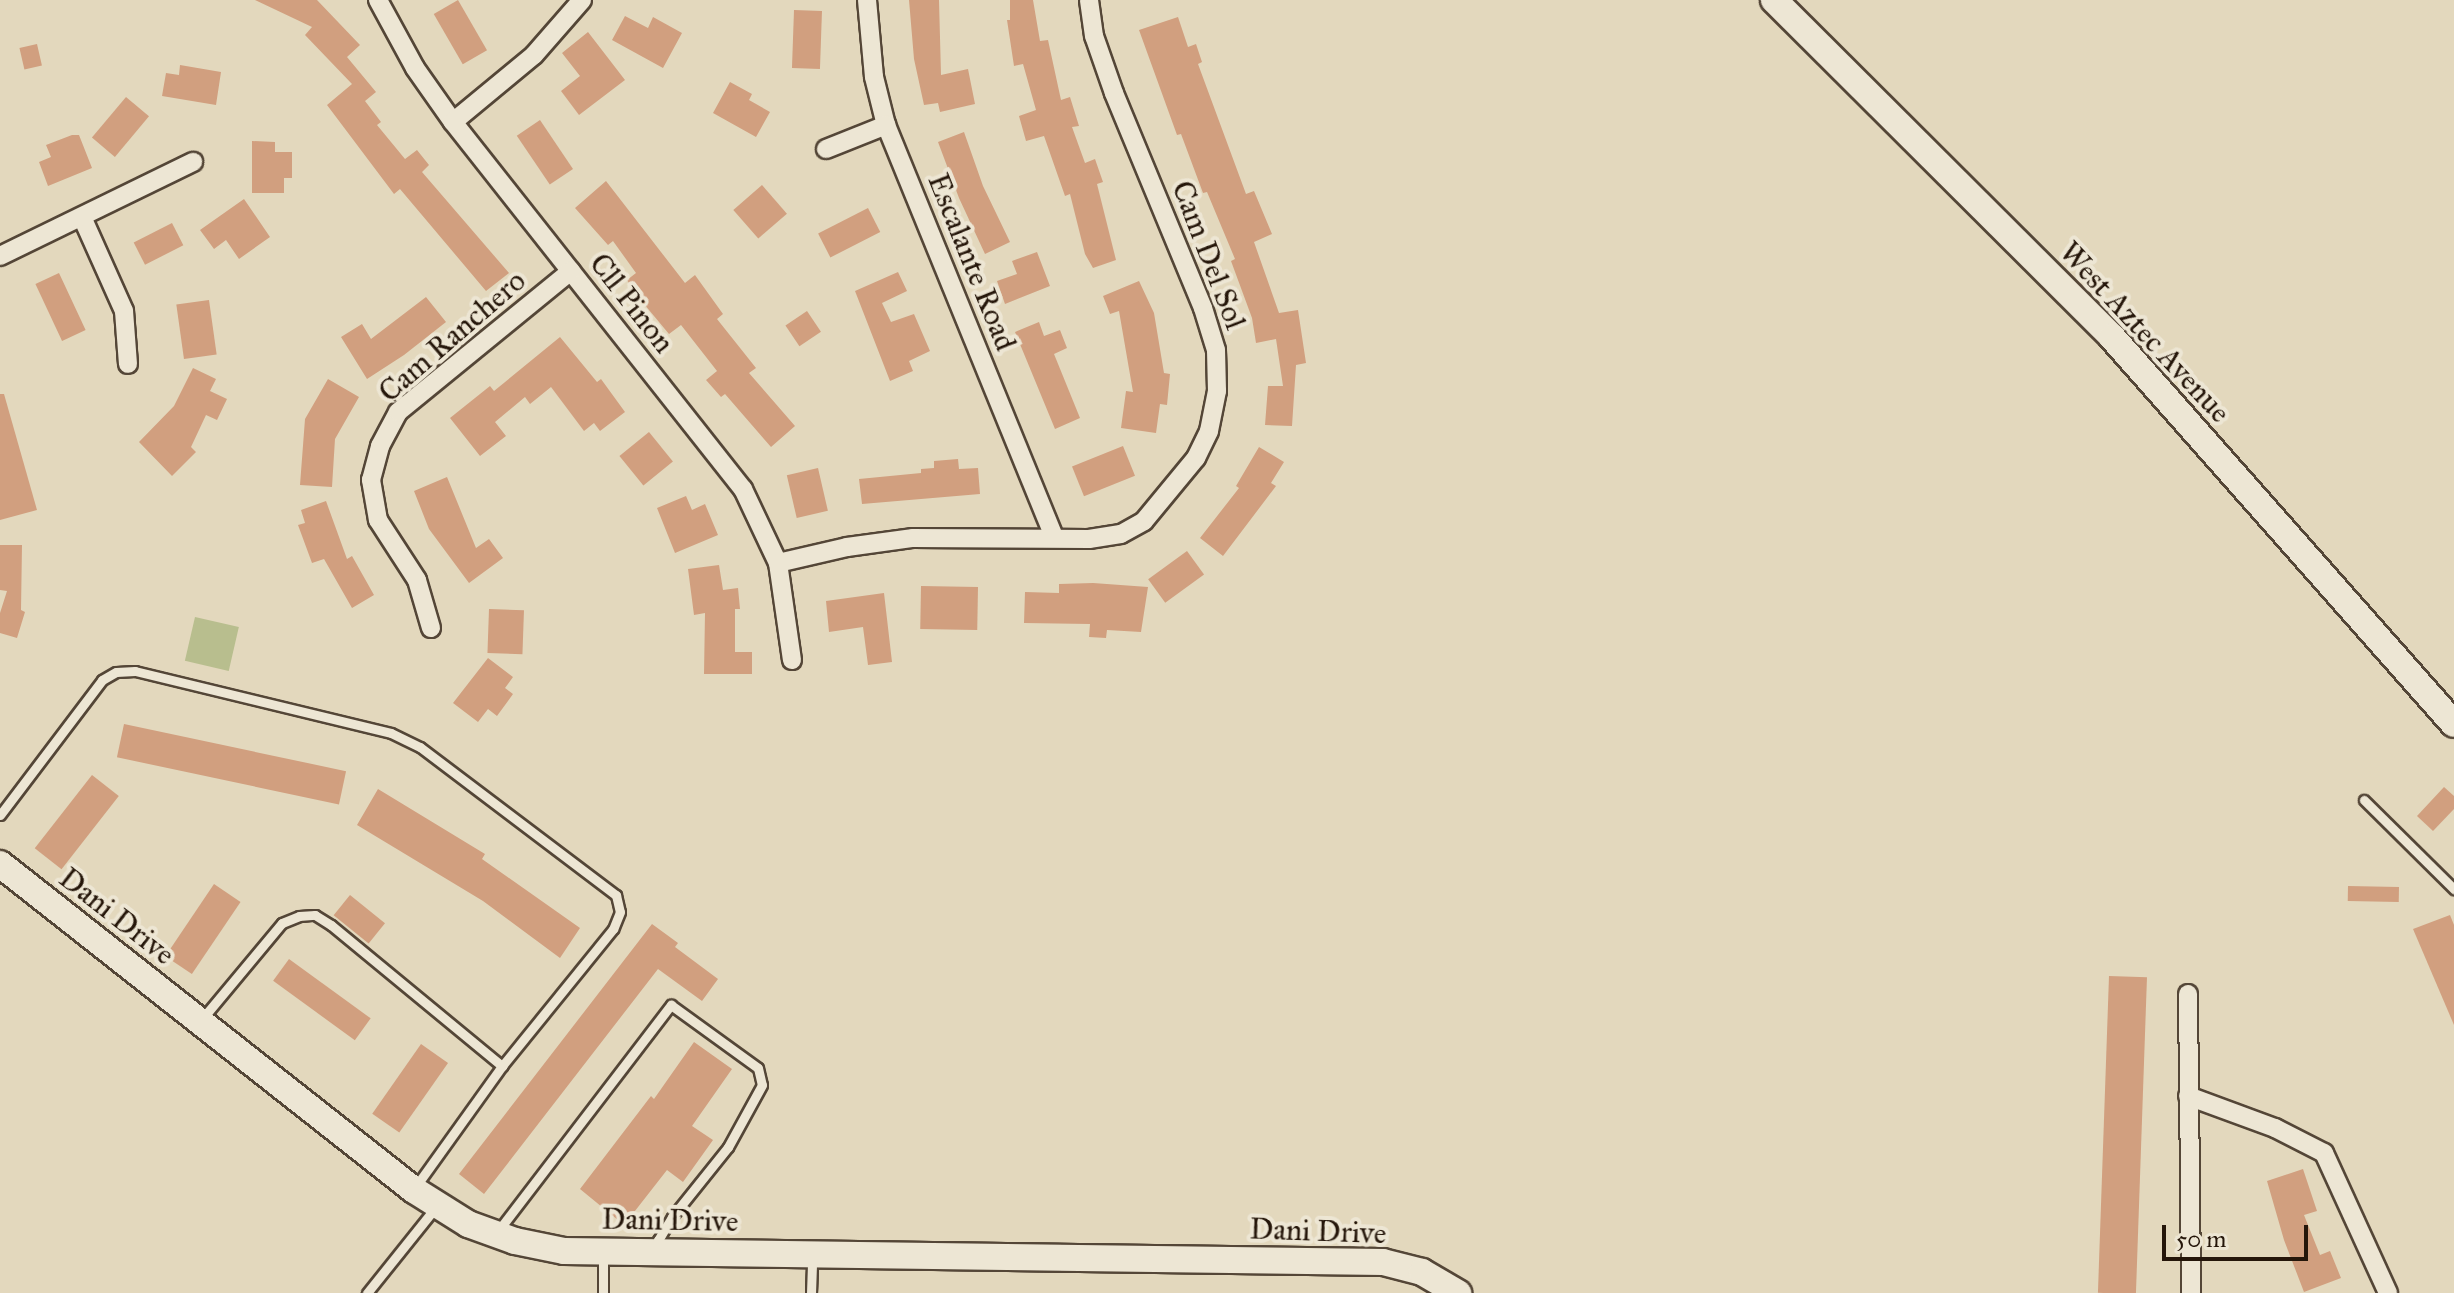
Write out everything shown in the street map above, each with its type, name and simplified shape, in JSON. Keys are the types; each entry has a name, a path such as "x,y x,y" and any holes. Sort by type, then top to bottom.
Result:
{"street":[{"name":"Cll Pinon","path":"378,0 415,68 453,122 743,489 778,563 792,660"},
{"path":"453,122 534,55 582,0"},
{"name":"Escalante Road","path":"867,0 874,77 886,125 1054,537"},
{"name":"Cam Del Sol","path":"778,563 847,547 913,538 1089,539 1121,534 1144,521 1167,498 1196,458 1209,431 1217,391 1216,350 1203,308 1114,93 1094,36 1089,0"},
{"name":"West Aztec Avenue","path":"1774,0 2112,337 2454,724"},
{"path":"826,149 886,125"},
{"path":"0,256 193,162"},
{"path":"82,217 124,311 128,364"},
{"name":"Cam Ranchero","path":"431,628 417,580 378,520 371,480 380,446 398,412 571,271"},
{"name":"Dani Drive","path":"0,864 414,1190 468,1224 496,1234 564,1251 1383,1262 1422,1272 1458,1293"},
{"path":"2188,994 2191,1293"},
{"path":"2188,1096 2275,1128 2324,1153 2388,1293"}],"lane":[{"path":"0,815 102,680 116,672 135,671 391,733 420,747 616,895 620,912 613,929 502,1066 414,1190"},
{"path":"2364,800 2454,889"},
{"path":"200,1021 282,923 299,916 315,915 502,1066"},
{"path":"496,1234 671,1005 758,1068 762,1085 728,1147 672,1217 658,1240 659,1252"},
{"path":"367,1293 437,1205"},
{"path":"603,1293 604,1251"},
{"path":"811,1293 812,1255"}],"green space":[{"path":"195,617 239,627 229,671 185,661"}],"building":[{"path":"255,0 317,0 360,45 347,57 376,92 365,101 381,122 377,125 405,159 417,150 429,165 422,172 509,273 486,291 400,189 394,194 327,105 352,84 305,35 312,27"},
{"path":"458,0 487,50 463,64 434,14"},
{"path":"909,0 939,0 941,75 968,69 975,104 940,112 938,103 924,105 914,59"},
{"path":"1010,0 1033,0 1040,41 1048,40 1061,100 1070,97 1079,126 1072,127 1085,163 1095,159 1103,182 1097,184 1116,260 1093,268 1085,254 1070,194 1065,196 1044,136 1026,141 1019,116 1036,110 1023,64 1014,66 1007,20 1010,20"},
{"path":"794,10 822,11 820,69 792,68"},
{"path":"625,16 648,28 653,17 682,33 663,68 612,40"},
{"path":"1178,17 1188,47 1196,44 1202,62 1198,64 1246,194 1254,191 1272,234 1254,242 1279,313 1298,310 1306,363 1296,365 1292,426 1265,425 1268,386 1283,386 1276,339 1256,343 1252,318 1231,261 1235,259 1207,192 1203,193 1181,134 1177,135 1139,30"},
{"path":"588,32 625,80 579,115 561,91 580,76 562,53"},
{"path":"37,44 42,65 24,69 19,48"},
{"path":"180,65 221,72 216,105 162,96 166,73 179,75"},
{"path":"730,82 752,94 749,100 770,112 756,137 713,113"},
{"path":"126,97 149,116 115,157 92,138"},
{"path":"540,120 573,169 550,185 517,136"},
{"path":"964,132 983,186 1010,242 985,254 938,142"},
{"path":"79,135 92,168 48,186 39,162 51,157 46,145"},
{"path":"252,141 275,142 275,152 292,152 292,178 284,178 284,193 252,193"},
{"path":"606,181 685,283 695,275 723,314 717,319 756,368 749,373 795,426 771,447 725,394 721,397 706,380 717,371 681,325 669,334 639,298 627,280 636,273 613,241 608,245 575,208"},
{"path":"762,185 787,214 758,239 733,210"},
{"path":"244,199 270,237 239,259 226,240 214,249 200,230"},
{"path":"868,208 880,232 830,257 818,233"},
{"path":"172,223 183,245 145,265 134,243"},
{"path":"1037,252 1050,286 1005,304 997,281 1017,274 1012,261"},
{"path":"898,272 907,291 882,303 891,322 914,314 930,351 909,361 913,371 890,381 855,291"},
{"path":"59,273 86,330 62,341 35,284"},
{"path":"1139,281 1154,313 1164,373 1170,374 1167,405 1160,404 1156,433 1121,428 1126,391 1133,392 1119,311 1110,314 1103,296"},
{"path":"426,297 446,322 367,379 341,337 362,324 371,339"},
{"path":"209,300 217,354 184,359 176,305"},
{"path":"807,311 821,332 799,346 785,326"},
{"path":"1039,322 1044,336 1060,330 1067,348 1054,354 1080,418 1055,429 1015,332"},
{"path":"560,337 597,382 601,379 625,412 600,431 594,423 584,431 551,387 530,404 525,397 495,422 506,436 480,456 450,418 490,386 494,391"},
{"path":"193,368 216,379 210,391 227,399 217,420 206,415 191,447 196,452 172,476 139,442 174,406"},
{"path":"328,379 359,397 335,439 332,487 300,485 305,419"},
{"path":"0,394 4,394 37,510 0,520"},
{"path":"649,432 673,462 643,485 619,456"},
{"path":"1123,446 1135,476 1084,496 1072,467"},
{"path":"1259,447 1284,462 1271,483 1276,486 1223,556 1200,538 1239,488 1236,486"},
{"path":"958,459 959,469 978,468 980,494 862,504 859,479 921,473 921,469 934,468 934,461"},
{"path":"818,468 828,511 797,518 787,475"},
{"path":"447,477 476,548 489,539 503,558 469,583 429,529 414,491"},
{"path":"686,496 692,510 705,504 718,535 675,553 657,508"},
{"path":"326,501 347,559 352,556 374,595 352,608 324,559 312,563 298,525 305,523 301,510"},
{"path":"0,545 22,545 21,610 25,612 17,638 0,633 0,613 7,591 0,590"},
{"path":"1187,551 1204,574 1165,603 1148,579"},
{"path":"719,565 723,590 738,588 740,609 735,609 735,652 752,652 752,674 704,674 705,613 694,615 688,569"},
{"path":"1059,584 1148,587 1141,632 1107,630 1106,638 1089,637 1090,624 1024,623 1025,592 1059,593"},
{"path":"921,586 978,587 977,630 920,629"},
{"path":"884,593 892,662 868,665 863,627 829,632 826,601"},
{"path":"489,609 524,610 522,654 487,653"},
{"path":"488,658 513,677 505,688 513,694 497,716 488,709 478,722 453,703"},
{"path":"124,724 346,771 339,804 117,757"},
{"path":"92,775 119,796 62,869 35,848"},
{"path":"2444,787 2454,796 2454,809 2433,831 2417,816"},
{"path":"378,789 485,854 482,859 580,928 560,958 483,901 357,825"},
{"path":"214,884 241,902 192,974 165,956"},
{"path":"2348,886 2399,887 2399,902 2348,901"},
{"path":"350,895 385,923 369,944 334,915"},
{"path":"2450,915 2454,925 2454,1025 2413,929"},
{"path":"652,924 678,943 675,947 718,979 702,1001 658,969 484,1194 459,1174"},
{"path":"289,959 371,1018 355,1040 273,981"},
{"path":"2109,976 2147,977 2136,1293 2098,1293"},
{"path":"694,1042 732,1069 692,1126 713,1140 683,1182 667,1170 624,1225 580,1189 651,1096 654,1099"},
{"path":"421,1044 448,1063 399,1133 372,1114"},
{"path":"2303,1169 2317,1211 2304,1215 2320,1255 2330,1251 2341,1278 2304,1292 2284,1240 2267,1181"}]}
